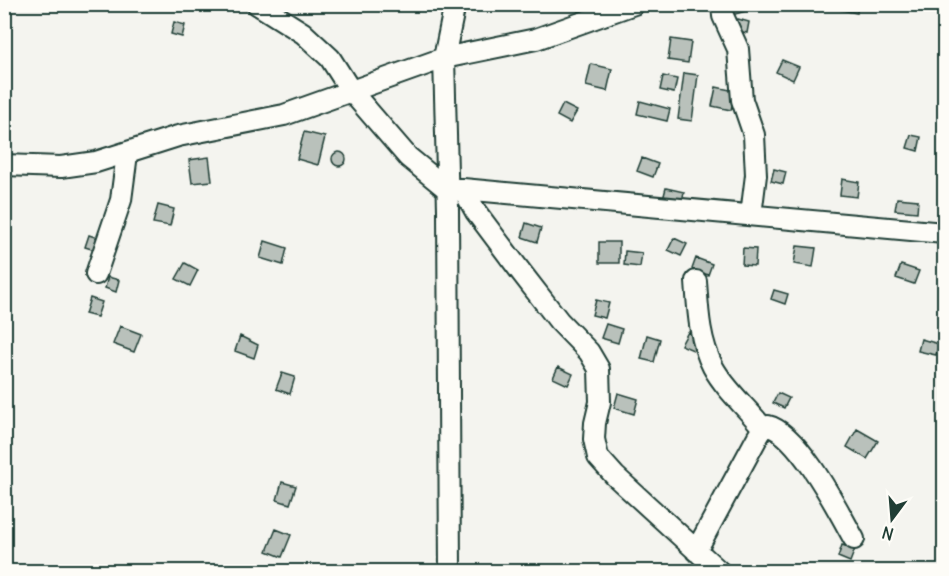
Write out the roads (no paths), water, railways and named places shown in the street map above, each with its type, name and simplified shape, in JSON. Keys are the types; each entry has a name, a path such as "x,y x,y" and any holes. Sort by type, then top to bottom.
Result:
{"street":[{"path":"257,4 303,33 330,58 351,91 408,157 455,189 476,212 559,321 589,352 599,369 600,402 594,439 598,457 610,471 720,572"},
{"path":"450,572 455,189 444,58 455,4"},
{"path":"4,165 62,167 96,162 178,136 284,115 444,58 536,39 633,4"},
{"path":"722,4 723,16 738,49 742,100 754,135 756,175 751,215"},
{"path":"96,274 121,200 127,154"},
{"path":"455,189 945,233"},
{"path":"696,281 699,321 705,348 713,368 763,428"},
{"path":"763,428 773,427 806,456 854,539"},
{"path":"696,551 763,428"}]}
